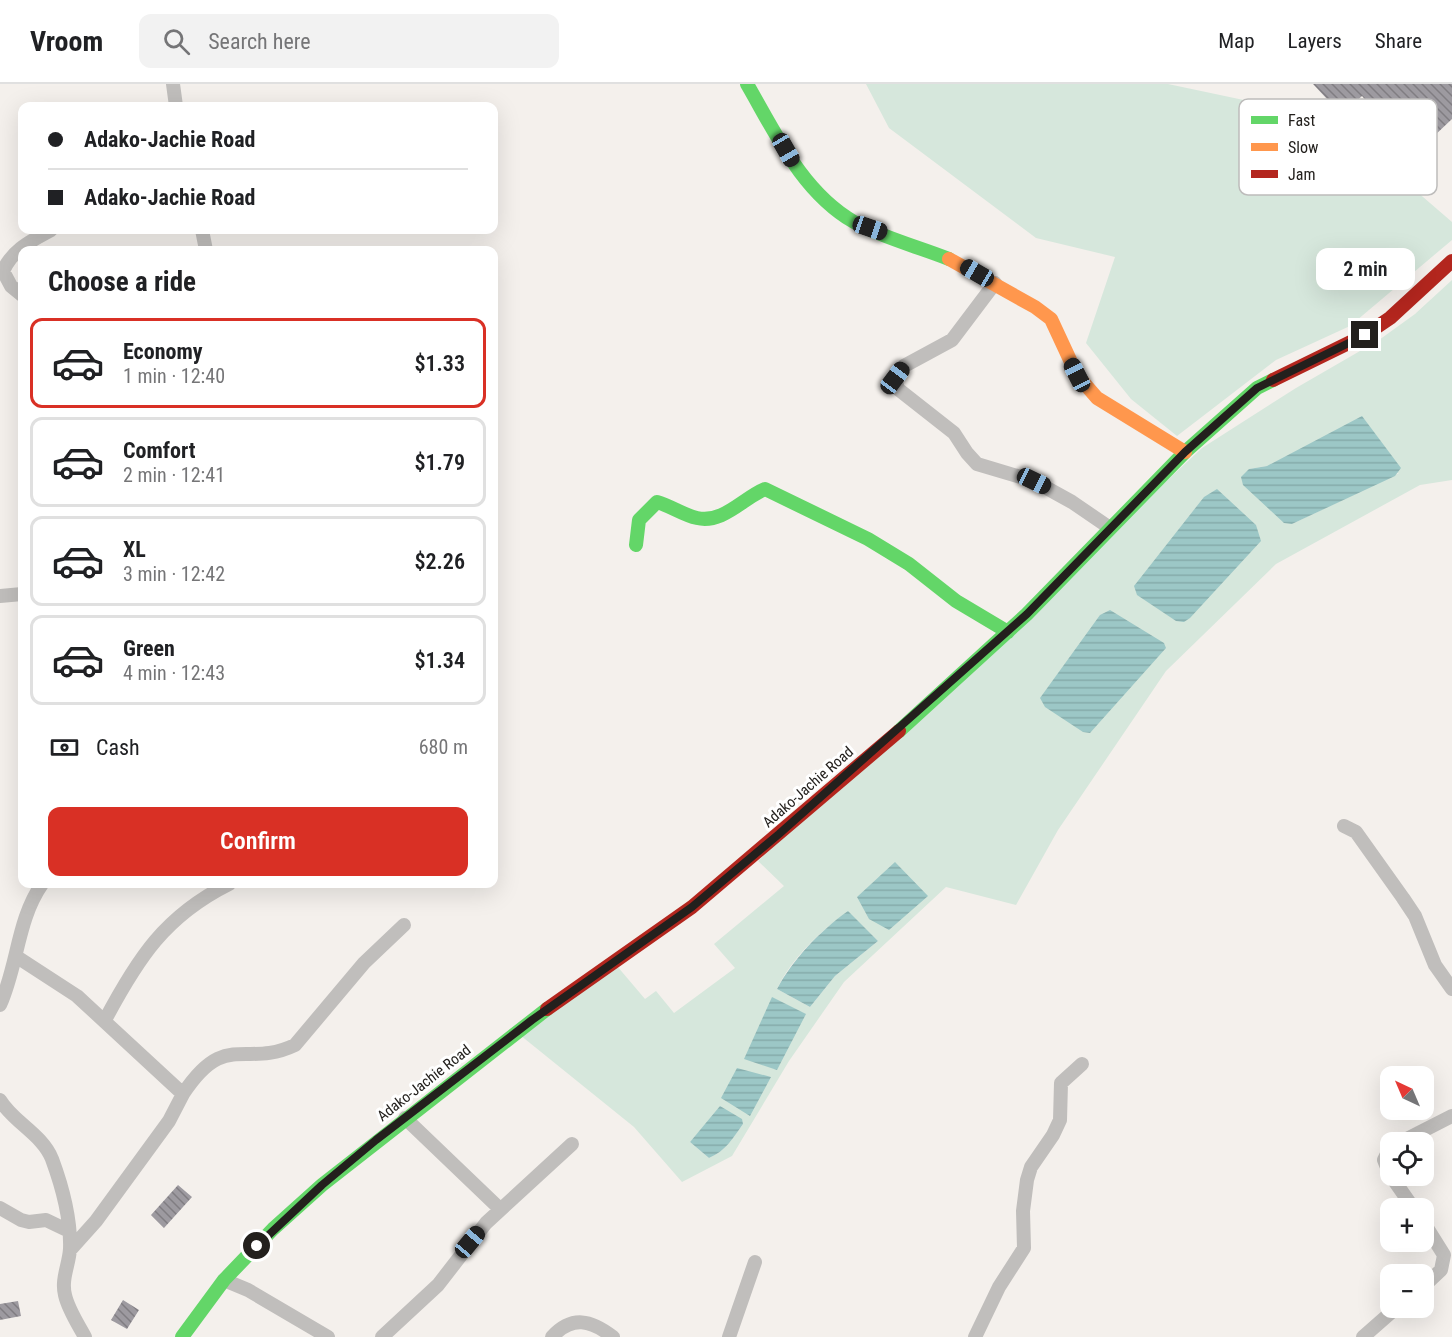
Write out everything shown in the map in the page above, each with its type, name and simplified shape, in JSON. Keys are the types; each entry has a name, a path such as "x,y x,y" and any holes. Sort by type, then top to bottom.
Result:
{"street":[{"path":"173,84 175,102"},
{"path":"747,84 796,168 821,197 854,222 959,263 1051,319 1077,375 1097,398 1185,452"},
{"path":"22,246 44,234"},
{"path":"18,250 9,258 3,271 11,286 18,292"},
{"name":"Adako-Jachie Road","path":"182,1337 224,1280 273,1229 322,1185 532,1020 692,907 902,728 1008,632 1185,452 1257,388 1339,349 1390,318 1452,261"},
{"path":"995,283 976,312 952,340 904,366 895,378 898,389 954,433 977,464 1034,481 1072,501 1110,528"},
{"path":"636,545 635,528 641,513 657,502 705,519 721,515 752,493 765,489 868,539 909,564 956,601 1008,632"},
{"path":"0,596 18,594"},
{"path":"1344,826 1356,832 1415,916 1435,965 1452,989"},
{"path":"0,1005 17,957 24,918 40,888"},
{"path":"105,1020 130,976 166,927 183,911 222,888"},
{"path":"70,1250 96,1221 169,1121 198,1072 220,1056 243,1052 281,1052 295,1045 364,963 404,925"},
{"path":"17,957 77,996 183,1094"},
{"path":"975,1337 999,1287 1024,1248 1023,1210 1031,1167 1053,1135 1060,1120 1061,1083 1082,1064"},
{"path":"0,1100 7,1112 18,1120 50,1156 60,1183 69,1231 70,1250 63,1282 65,1297 85,1337"},
{"path":"1421,1132 1452,1116"},
{"path":"405,1118 500,1209"},
{"path":"382,1337 438,1286 475,1235 500,1209 572,1144"},
{"path":"0,1208 21,1220 29,1222 46,1220 69,1231"},
{"path":"1434,1238 1441,1249 1444,1263 1434,1278"},
{"path":"729,1337 755,1262"},
{"path":"224,1280 248,1290 328,1337"},
{"path":"1363,1337 1385,1318"},
{"path":"552,1337 565,1324 576,1321 603,1329 614,1337"}],"green space":[{"path":"866,84 1168,84 1239,99 1239,195 1421,195 1452,222 1452,240 1350,326 1276,360 1177,436 1131,399 1086,343 1115,257 1036,238 889,128"},
{"path":"1452,280 1452,480 1420,485 1276,564 1166,671 1058,830 1016,905 946,887 844,982 789,1061 732,1156 682,1182 634,1127 520,1035 617,966 645,999 656,991 674,1013 735,968 714,944 784,886 758,861 1202,448 1296,388 1379,340 1415,314","holes":["1267,466 1399,473 1292,524 1249,469","848,912 878,941 835,976 810,1007 777,989 798,956","743,1124 725,1148 709,1158 690,1142 704,1126"]}],"water":[{"path":"1362,416 1401,468 1395,476 1292,524 1284,523 1243,485 1241,477 1249,469 1267,466"},
{"path":"1217,489 1256,525 1261,541 1190,618 1184,622 1176,621 1137,595 1134,586 1204,497"},
{"path":"1110,610 1164,643 1166,648 1090,733 1083,732 1045,707 1040,698 1100,615"},
{"path":"895,862 928,896 889,930 869,919 857,897"},
{"path":"848,911 878,941 835,976 810,1007 777,989 808,946"},
{"path":"772,997 806,1014 777,1070 744,1059"},
{"path":"737,1068 771,1077 750,1116 721,1098"},
{"path":"720,1106 742,1119 743,1124 725,1148 709,1158 690,1142"}],"building":[{"path":"1313,84 1452,84 1452,119 1437,133 1437,99 1365,99 1362,96 1359,99 1327,99"},
{"path":"178,1185 192,1197 164,1228 151,1215"},
{"path":"123,1300 139,1310 127,1329 111,1320"},
{"path":"18,1301 21,1316 0,1320 0,1304"}],"traffic: fast":[{"path":"747,84 792,160 819,195 836,210 854,222 876,232 949,259"},
{"path":"899,731 1027,614 1185,452 1257,388 1273,380"},
{"path":"636,545 639,520 657,502 692,517 706,519 724,514 765,489 868,539 909,564 956,601 1008,632"},
{"path":"182,1337 224,1280 273,1229 322,1185 547,1009"}],"traffic: slow":[{"path":"949,259 1035,307 1051,319 1077,375 1097,398 1185,452"}],"traffic: jam":[{"path":"1273,380 1365,335 1390,318 1452,261"},
{"path":"547,1009 692,907 899,731"}],"route":[{"path":"257,1246 322,1185 376,1140 532,1020 692,907 779,834 902,728 1027,614 1185,452 1257,388 1279,375 1365,335"}]}
